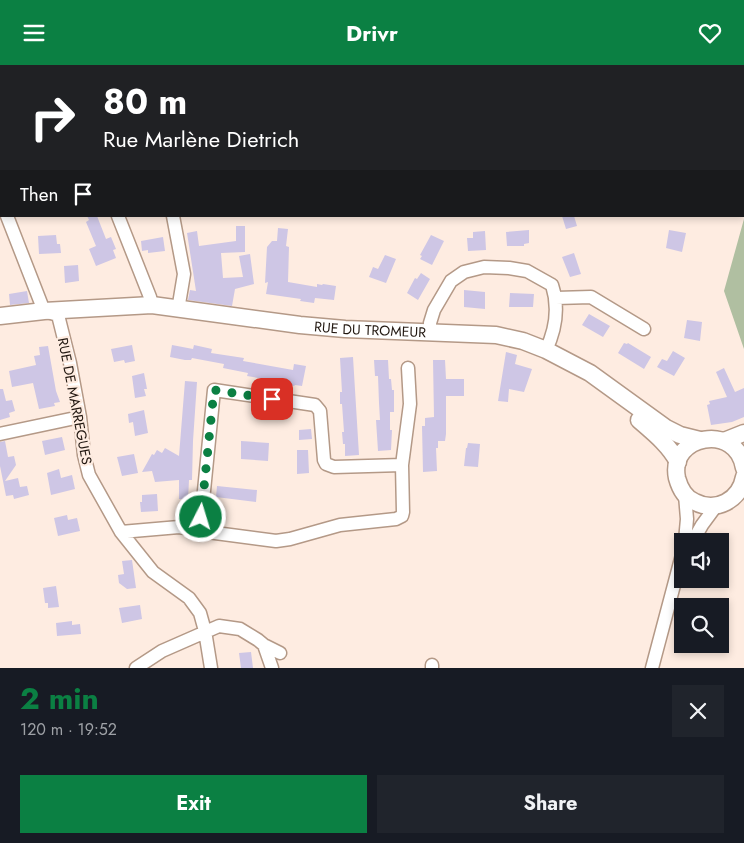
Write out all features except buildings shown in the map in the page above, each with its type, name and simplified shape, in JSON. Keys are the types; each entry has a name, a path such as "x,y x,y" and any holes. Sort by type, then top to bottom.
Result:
{"main road":[{"name":"RUE DU TROMEUR","path":"0,316 152,305 178,310 336,328 496,335 523,341 553,353 590,373 666,428 680,435 700,440 716,439 724,441"},
{"name":"RUE DU TROMEUR","path":"0,322 51,313 178,310"},
{"name":"RUE DU TROMEUR","path":"553,353 660,438 678,462"},
{"path":"724,441 744,433"},
{"path":"700,440 684,451 678,462 676,474 679,485 685,495 699,505 716,506 733,499 739,492 744,477"},
{"path":"724,441 737,451 744,466"}],"street":[{"name":"RUE DE MARREGUES","path":"7,217 51,313 70,363 80,417 84,455 89,475 121,532 153,571 190,597 200,613 211,668"},
{"path":"118,217 152,305"},
{"path":"173,217 184,275 178,310"},
{"path":"430,332 430,323 434,310 451,281 464,272 484,267 527,271 552,285 556,298 556,317 552,338 553,353"},
{"path":"556,298 591,297 644,329"},
{"path":"121,532 178,527 276,541 340,525 396,519 402,516 402,465 410,404 408,368"},
{"path":"200,531 214,390 316,405 320,411 324,460 334,467 402,465"},
{"path":"0,434 80,417"},
{"path":"685,495 687,519 686,533"},
{"path":"698,533 716,506"},
{"path":"652,668 674,588"},
{"path":"136,668 162,651 219,626 240,629 280,653"},
{"path":"264,645 272,668"}],"green space":[{"path":"744,219 744,349 724,291"}],"route":[{"path":"201,517 214,390 272,399"}]}
